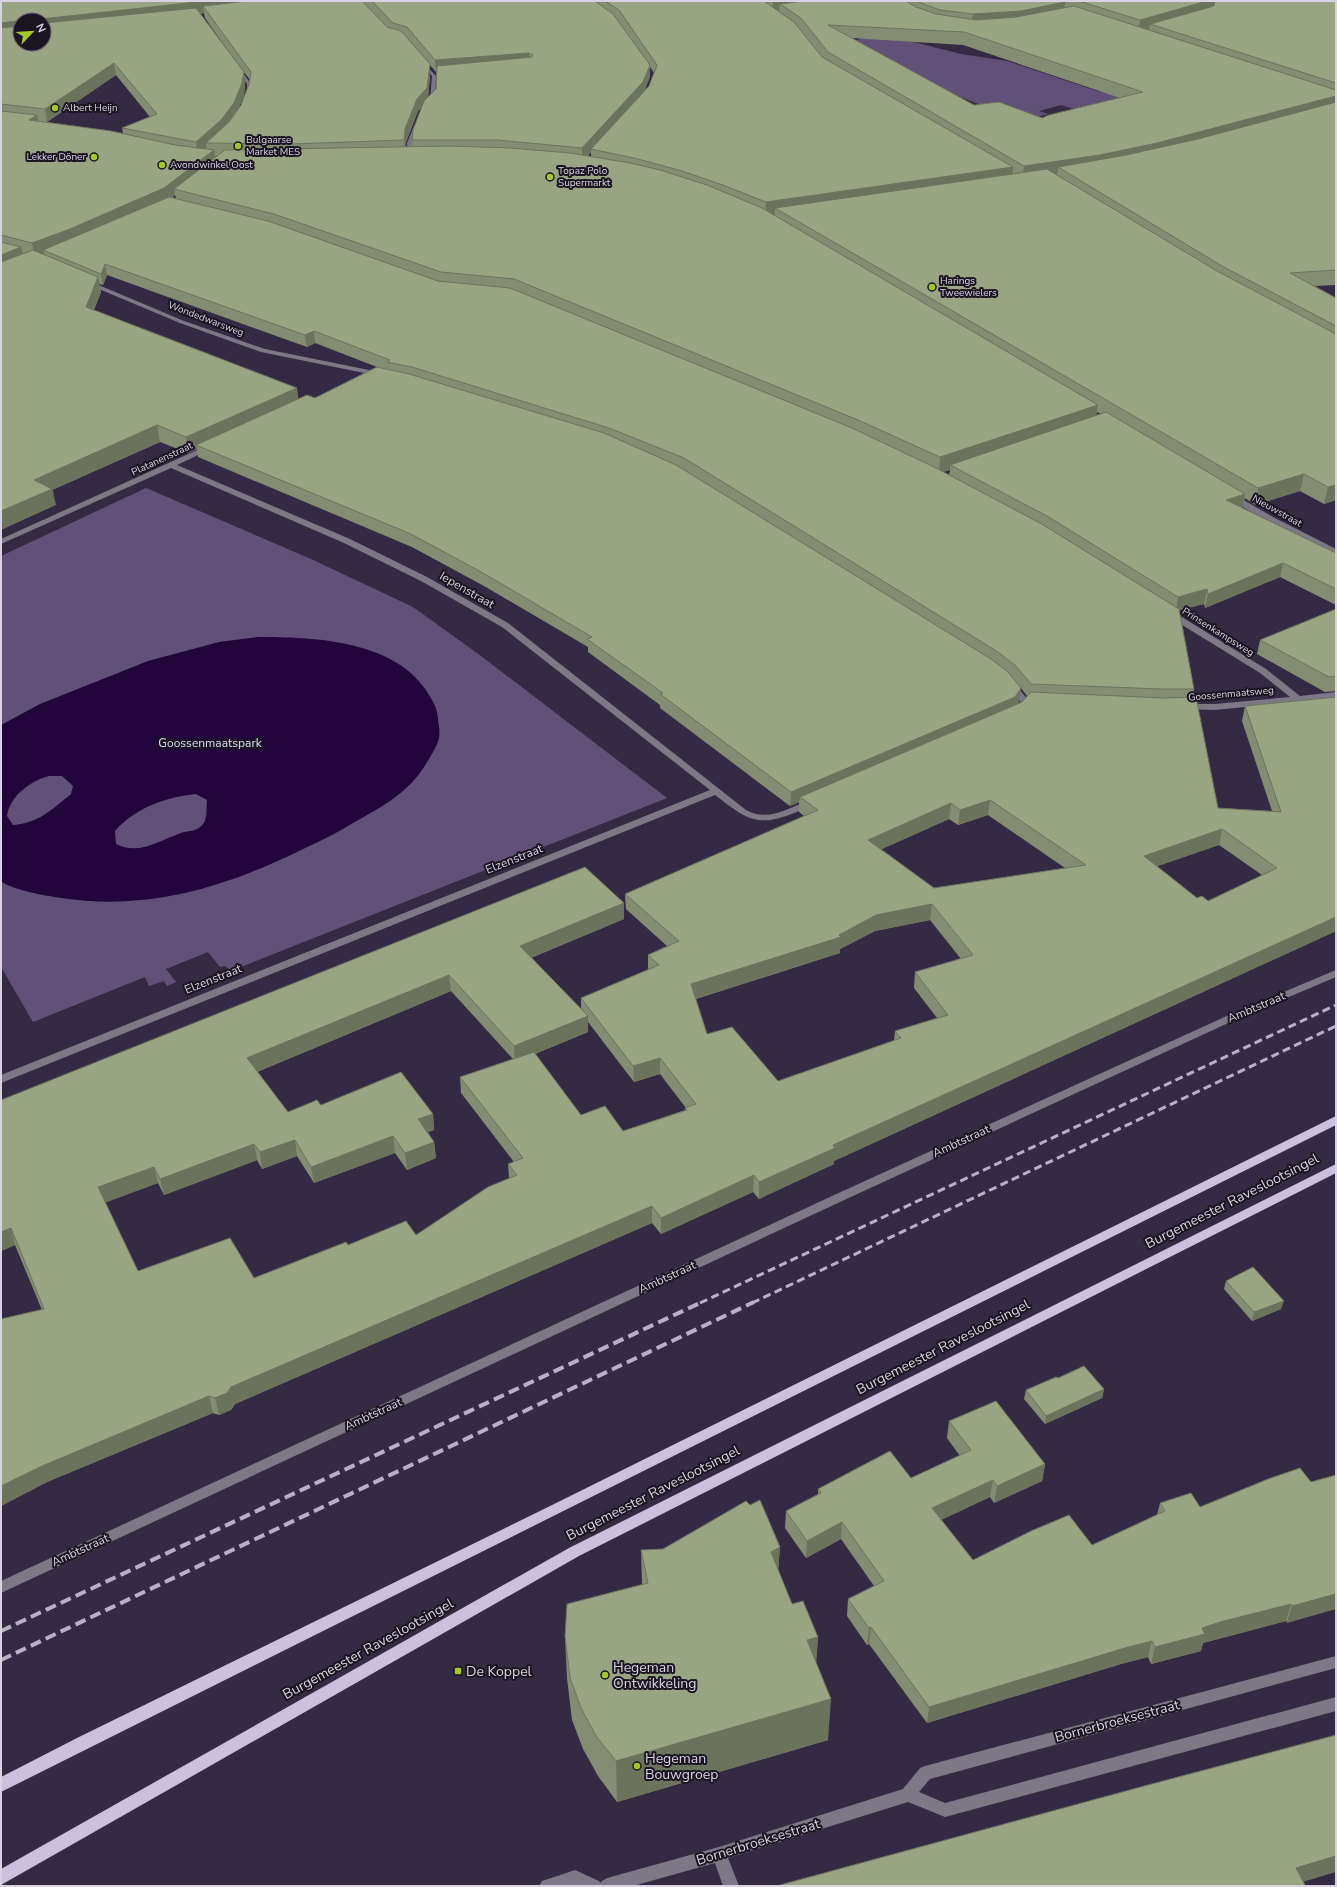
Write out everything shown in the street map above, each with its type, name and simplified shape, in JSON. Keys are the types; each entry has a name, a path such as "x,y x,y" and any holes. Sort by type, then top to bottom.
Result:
{"main road":[{"name":"Burgemeester Raveslootsingel","path":"1,1785 84,1742 549,1513 1336,1120"},
{"name":"Burgemeester Raveslootsingel","path":"1,1877 574,1552 1336,1168"}],"street":[{"path":"419,57 434,76 432,102 424,109"},
{"path":"232,60 249,84 250,98 246,105"},
{"path":"434,76 441,76"},
{"path":"408,157 410,143 420,119"},
{"path":"400,157 415,157"},
{"name":"Wondedwarsweg","path":"79,279 182,322 263,351 375,373"},
{"path":"361,380 375,373 390,377"},
{"name":"Platanenstraat","path":"1,542 218,444"},
{"name":"Iepenstraat","path":"172,466 347,541 424,579 505,625 716,791"},
{"name":"Nieuwstraat","path":"1229,495 1270,519 1336,552"},
{"name":"Prinsenkampsweg","path":"1162,608 1263,671 1297,698"},
{"path":"1004,679 1023,705 1049,703"},
{"name":"Goossenmaatsweg","path":"1176,708 1215,707 1336,695"},
{"path":"716,791 746,814 762,819 781,815 817,800"},
{"name":"Elzenstraat","path":"1,1079 716,791"},
{"name":"Ambtstraat","path":"1,1587 836,1199 1233,1017 1336,973"},
{"name":"Bornerbroeksestraat","path":"607,1886 719,1854 908,1796 925,1773 1336,1662"},
{"path":"908,1796 945,1810 1336,1704"},
{"path":"719,1854 731,1886"},
{"path":"548,1886 574,1878 594,1886"}],"green space":[{"path":"878,33 961,54 1007,61 1097,91 1146,102 1096,116 1061,105 1039,111 1048,114 1022,121 856,56 853,41"},
{"name":"Goossenmaatspark","path":"146,488 311,559 413,607 481,656 667,798 231,971 225,966 220,967 208,952 166,969 176,982 167,986 164,981 149,986 145,977 33,1022 1,967 1,556"}],"shaded area":[{"path":"258,637 303,638 350,645 372,651 393,661 411,673 426,690 434,704 437,712 439,731 439,738 436,747 418,776 399,794 381,807 338,832 272,864 214,885 154,899 93,901 38,894 15,888 1,882 1,725 40,704 148,661 219,642","holes":["49,776 62,776 73,786 71,794 38,819 13,825 7,816 12,802 22,790 42,778","196,794 207,800 206,819 201,827 141,848 125,847 116,844 115,831 132,816 162,801"]}],"building":[{"path":"1,1 206,1 52,18 52,12 12,12 12,22 1,23"},
{"path":"247,1 362,1 387,27 401,31 430,64 427,88 417,99 405,129 404,140 291,144 206,143 229,122 241,105 249,84 251,72 203,6"},
{"path":"372,1 595,1 613,14 650,65 643,82 582,148 497,140 412,140 413,130 424,101 436,89 437,66 532,57 533,55 529,53 435,60 407,27 393,23"},
{"path":"605,1 764,1 794,22 822,57 1013,167 766,202 679,170 634,158 591,149 649,86 657,65 619,10"},
{"path":"803,1 906,1 916,7 936,14 976,20 1016,17 1074,6 1336,90 1336,96 1157,143 1100,155 1024,166 828,52 801,18 780,4","holes":["828,25 964,32 1143,92 1042,118 999,102 974,105"]},
{"path":"918,1 1065,2 1021,11 973,14 940,10"},
{"path":"1079,1 1207,1 1140,20"},
{"path":"1215,1 1336,1 1336,83 1150,24 1214,6"},
{"path":"196,8 244,72 242,83 234,103 221,120 196,142 122,128 157,114 114,63 45,109 1,104 1,28 12,27 12,52 52,52 52,22"},
{"path":"1336,102 1336,270 1290,273 1336,298 1336,326 1222,266 1058,167 1126,155 1198,139"},
{"path":"1,111 37,115 29,120 111,131 175,145 214,150 164,188 70,229 32,243 1,235"},
{"path":"449,146 510,148 570,153 630,163 660,170 707,185 762,208 1098,405 940,457 858,420 514,279 441,272 274,214 174,189 225,150"},
{"path":"1047,169 1217,271 1336,334 1336,485 1328,487 1304,474 1258,488 775,208"},
{"path":"169,197 268,221 438,281 510,288 852,428 936,468 1040,523 1179,609 1194,689 1031,684 1016,666 998,652 684,458 609,428 412,367 387,362 390,360 314,331 305,335 105,264 101,274 43,250"},
{"path":"1,242 21,247 1,255"},
{"path":"33,250 98,277 86,307 297,388 186,437 157,425 34,480 52,489 1,511 1,262"},
{"path":"377,367 409,374 604,433 676,465 991,659 1008,672 1021,688 1015,697 791,792 660,694 663,693 587,639 592,637 483,573 411,534 196,445 307,395 315,398"},
{"path":"1106,412 1245,494 1226,500 1336,553 1336,589 1283,563 1208,594 1207,589 1178,597 1047,516 950,465"},
{"path":"1336,609 1336,676 1329,677 1260,640"},
{"path":"1031,692 1163,698 1196,697 1218,808 1281,812 1245,706 1336,697 1336,917 833,1145 835,1148 759,1182 754,1175 661,1218 652,1206 231,1387 227,1393 215,1398 209,1396 42,1466 1,1486 1,1319 44,1309 11,1228 1,1232 1,1100 585,867 624,903 520,946 588,1016 514,1046 449,975 247,1058 288,1112 317,1100 321,1105 401,1072 433,1114 418,1119 434,1142 405,1153 393,1136 311,1167 295,1140 260,1152 254,1144 160,1179 154,1167 98,1187 138,1271 230,1238 254,1278 346,1242 348,1245 406,1221 416,1235 488,1187 517,1175 508,1164 523,1158 460,1077 534,1052 581,1115 605,1106 623,1131 687,1110 685,1108 696,1104 660,1058 633,1066 581,998 659,965 648,955 679,941 625,894 818,810 800,797 1022,702","holes":["990,800 1086,865 934,888 868,840 951,803 960,810","1222,829 1277,868 1208,901 1202,896 1197,898 1144,856","932,904 973,955 915,972 948,1015 895,1031 901,1038 778,1081 732,1027 707,1034 691,984 841,937 839,935 876,915"]},
{"path":"1253,1267 1284,1301 1254,1312 1226,1281"},
{"path":"1084,1366 1104,1389 1046,1416 1026,1390"},
{"path":"996,1401 1045,1464 997,1486 993,1480 932,1508 973,1560 1031,1531 1069,1515 1092,1545 1165,1511 1160,1503 1191,1493 1200,1507 1268,1479 1300,1468 1311,1482 1336,1475 1336,1594 1292,1606 1291,1604 1220,1622 1202,1628 1205,1634 1155,1647 1152,1641 1125,1648 929,1707 871,1627 869,1628 848,1599 884,1581 842,1522 807,1541 786,1511 821,1493 818,1489 890,1451 911,1478 971,1450 949,1421"},
{"path":"760,1500 780,1547 771,1552 792,1604 803,1601 818,1637 807,1640 831,1699 616,1761 596,1736 581,1708 570,1678 565,1636 567,1604 648,1583 641,1550 663,1549 746,1501 750,1505"},
{"path":"1336,1735 1336,1856 1296,1868 1305,1885 780,1885 1148,1785"}],"railway":[{"path":"700,1303 1336,1005"},
{"path":"752,1303 1336,1026"},
{"path":"1,1631 702,1302"},
{"path":"1,1660 754,1302"}],"place":[{"name":"Albert Heijn","path":"55,108"},
{"name":"Bulgaarse Market MES","path":"238,146"},
{"name":"Lekker Döner","path":"94,157"},
{"name":"Avondwinkel Oost","path":"162,165"},
{"name":"Topaz Polo Supermarkt","path":"550,177"},
{"name":"Harings Tweewielers","path":"932,287"},
{"name":"De Koppel","path":"458,1671"},
{"name":"Hegeman Ontwikkeling","path":"605,1675"},
{"name":"Hegeman Bouwgroep","path":"637,1766"}]}
